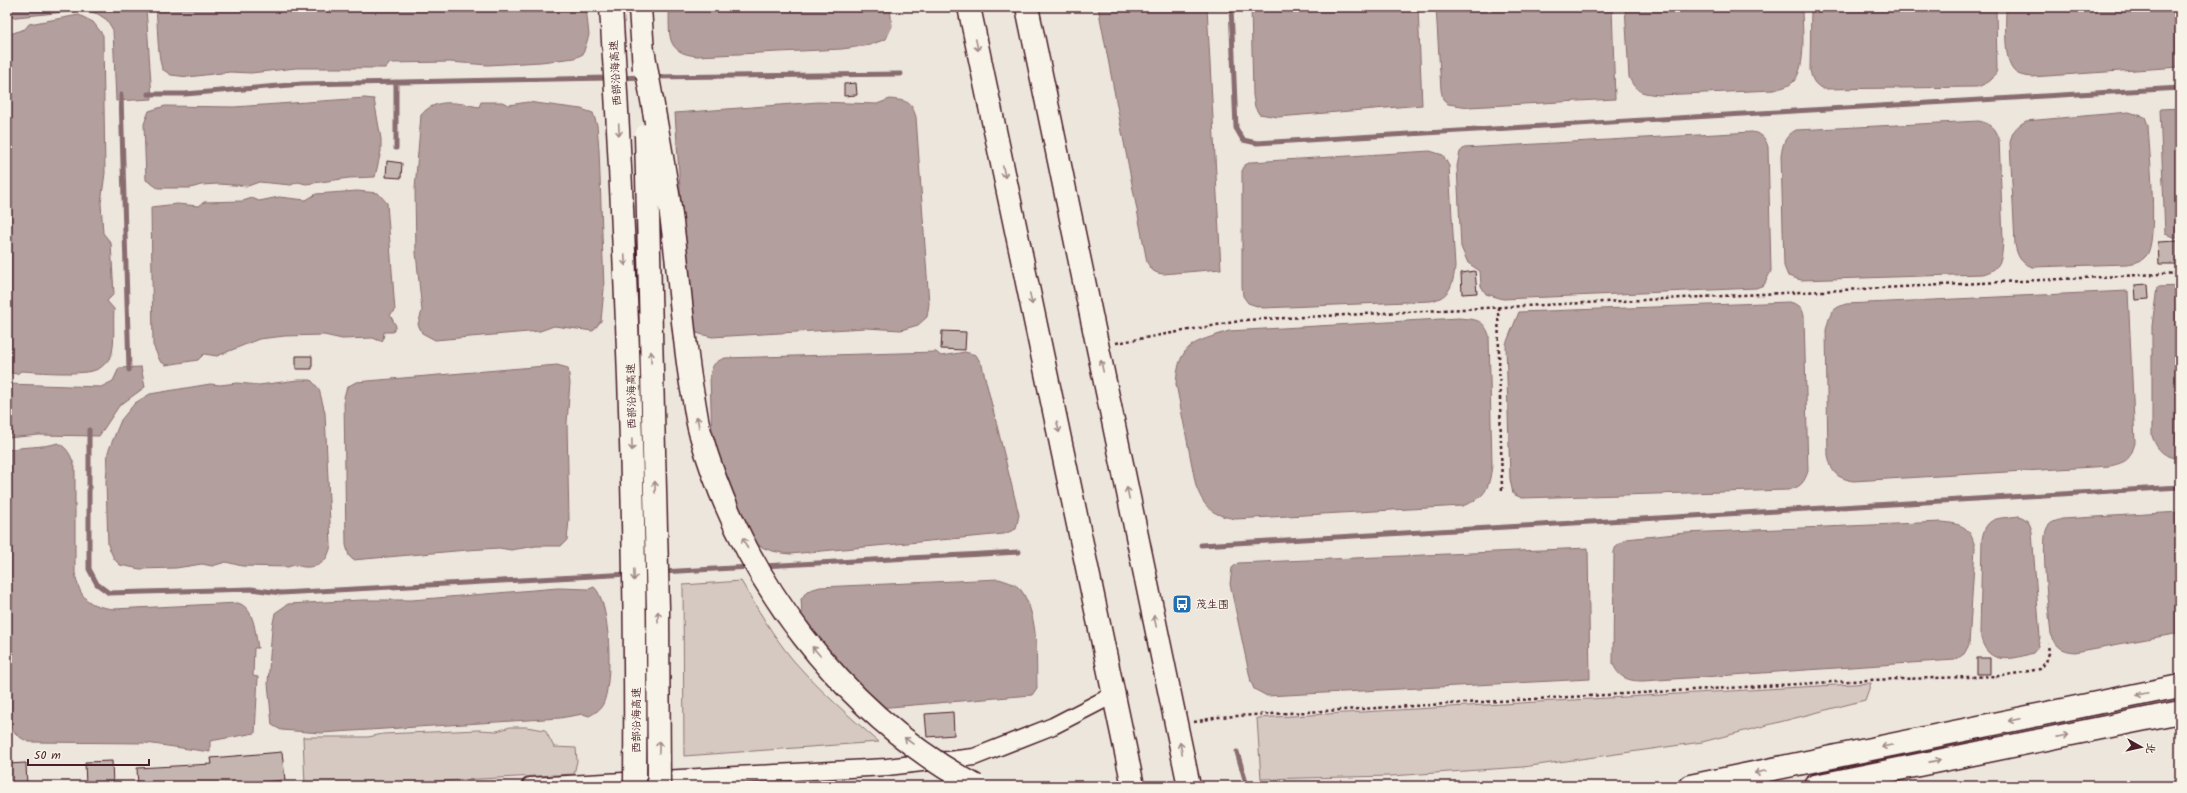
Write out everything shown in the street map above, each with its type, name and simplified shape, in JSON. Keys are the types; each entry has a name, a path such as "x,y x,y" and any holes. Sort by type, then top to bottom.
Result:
{"highway":[{"name":"西部沿海高速","path":"611,7 630,352 636,662 635,786"},
{"name":"西部沿海高速","path":"640,7 644,55 658,609 659,786"},
{"path":"969,7 1115,694 1133,786"},
{"path":"1027,7 1189,786"},
{"path":"644,55 673,230 686,355 700,431 723,496 753,561 792,623 844,684 900,735 946,770 976,786"},
{"path":"1690,786 2180,686"},
{"path":"1815,786 2180,712"}],"street":[{"path":"530,786 887,767 974,757 1053,726 1115,694"}],"path":[{"path":"1098,347 1245,320 2180,273"},
{"path":"1498,307 1502,490"},
{"path":"1176,725 1219,717 1868,680 2002,676 2040,669 2046,662 2048,644"}],"shaded area":[{"path":"7,7 146,7 152,99 116,101 113,30 107,20 98,14 84,10 7,18"},
{"path":"156,7 586,7 589,35 583,54 575,58 541,62 488,65 450,62 390,63 386,68 296,68 251,73 230,72 188,77 171,75 162,69 158,47"},
{"path":"669,7 890,7 892,26 886,39 870,45 842,49 697,56 679,51 674,46 670,33"},
{"path":"1098,7 1207,7 1221,269 1163,274 1153,271 1147,262"},
{"path":"1251,7 1418,7 1422,105 1278,117 1259,114 1255,107 1253,95"},
{"path":"1436,7 1612,7 1615,99 1469,107 1448,104 1443,99 1441,90"},
{"path":"1625,7 1802,7 1803,46 1801,66 1794,81 1790,85 1774,90 1659,95 1644,93 1634,86 1629,77"},
{"path":"1811,7 1996,7 1997,70 1994,77 1990,81 1977,87 1823,89 1814,81 1810,70"},
{"path":"2006,7 2180,7 2180,67 2032,77 2020,75 2010,66 2008,59 2006,41"},
{"path":"79,15 93,22 103,35 105,173 101,203 103,233 111,243 114,294 107,301 114,309 112,353 102,366 91,371 61,373 21,371 17,374 7,372 7,35 25,29 29,24"},
{"path":"365,98 374,99 381,139 381,151 375,177 349,178 306,184 298,182 291,185 259,182 248,186 219,184 201,185 191,188 158,188 146,180 144,124 149,111 165,106 234,107"},
{"path":"890,99 904,101 910,104 916,117 929,304 927,317 918,325 901,330 865,328 712,337 692,332 687,293 675,113 818,102 877,104"},
{"path":"481,102 502,102 509,105 528,102 581,109 593,113 597,125 599,149 604,289 601,321 593,331 554,326 540,331 435,340 422,333 418,324 422,311 416,253 415,189 421,115 427,109 440,104 455,103 479,107"},
{"path":"2180,108 2180,239 2165,234 2160,109"},
{"path":"2129,112 2145,117 2148,125 2153,215 2150,248 2146,256 2140,261 2127,264 2033,267 2025,264 2018,256 2015,244 2010,143 2015,130 2019,125 2026,121"},
{"path":"1979,121 1992,126 1999,138 2003,239 2002,256 1998,265 1994,269 1983,274 1801,280 1788,276 1784,266 1781,155 1785,140 1792,132 1796,130"},
{"path":"1752,132 1763,136 1768,147 1771,271 1764,285 1756,288 1503,299 1486,294 1481,286 1480,271 1468,263 1461,247 1457,166 1460,152 1464,148"},
{"path":"1430,151 1443,155 1449,166 1455,267 1452,285 1442,297 1431,301 1263,308 1248,303 1243,296 1242,286 1242,171 1245,165 1251,162"},
{"path":"357,191 378,193 387,203 395,311 390,315 396,326 393,332 384,332 383,340 380,341 373,338 342,339 324,335 285,336 259,339 217,356 204,354 198,360 166,365 160,361 153,345 151,207 177,204 199,206 204,202 243,201 252,198 259,201 279,197 306,200 316,194"},
{"path":"2180,286 2180,459 2166,455 2159,450 2152,436 2152,326 2157,287"},
{"path":"2128,291 2135,443 2129,457 2124,461 2110,466 1853,481 1838,476 1833,470 1828,455 1826,330 1830,316 1837,308 1846,304"},
{"path":"1789,302 1799,306 1804,316 1808,471 1805,479 1799,486 1788,490 1522,498 1513,494 1510,479 1506,344 1519,312"},
{"path":"1459,318 1478,321 1484,325 1489,335 1492,465 1488,486 1485,492 1476,500 1462,506 1236,519 1215,513 1206,505 1196,486 1176,384 1181,360 1190,346 1206,338 1229,331"},
{"path":"936,352 941,356 965,352 976,355 982,365 1019,515 1016,529 1004,534 790,554 768,549 758,545 748,538 712,441 710,376 713,367 718,361 725,358"},
{"path":"557,365 568,368 570,383 567,423 569,520 567,540 561,546 536,546 511,550 499,548 467,550 353,560 349,556 346,545 344,397 347,387 356,382"},
{"path":"141,367 145,387 119,406 99,436 39,435 7,438 7,384 101,387 113,381 119,368"},
{"path":"298,380 311,380 319,389 325,413 331,545 326,559 315,566 310,567 295,565 288,567 242,566 226,562 212,566 202,564 176,568 140,569 120,565 114,559 108,545 106,482 108,452 121,420 135,403 150,394 210,384 220,385 237,383 259,385"},
{"path":"58,443 69,453 75,467 75,573 83,595 87,600 98,606 114,609 238,603 244,606 251,615 255,628 258,648 254,648 253,676 258,677 255,733 210,741 210,752 146,743 29,742 15,733 7,720 7,450 45,446"},
{"path":"2180,512 2180,633 2075,652 2066,651 2060,648 2051,634 2044,548 2048,526 2053,522 2062,519"},
{"path":"2019,516 2028,521 2032,532 2040,637 2038,647 2033,653 2007,659 1992,656 1987,651 1980,633 1982,539 1984,531 1990,522 2000,518"},
{"path":"1942,522 1955,524 1968,531 1975,547 1969,645 1964,654 1955,660 1643,681 1625,678 1615,669 1613,664 1614,552 1616,546 1626,539 1685,533"},
{"path":"1588,548 1590,679 1267,696 1254,689 1251,682 1230,584 1232,568 1238,563"},
{"path":"999,579 1018,587 1021,590 1032,615 1036,639 1037,688 1032,695 878,708 803,632 801,599 807,591 820,587"},
{"path":"741,581 772,632 793,660 845,713 879,742 684,756 683,585"},
{"path":"594,587 600,595 604,609 609,644 609,662 606,694 603,704 597,711 589,716 583,714 560,718 321,733 281,730 272,725 268,683 272,628 275,613 288,604 362,600 412,600 558,588 589,589"},
{"path":"1871,683 1865,700 1702,742 1523,767 1391,776 1261,779 1257,718"},
{"path":"510,727 526,727 545,730 554,747 576,748 577,761 574,774 348,786 305,786 303,737 368,737 383,734 479,730 497,731"}],"building":[{"path":"856,83 857,95 844,96 844,84"},
{"path":"387,161 402,163 401,178 386,177"},
{"path":"2178,241 2178,264 2159,264 2158,242"},
{"path":"1475,271 1477,293 1462,294 1461,273"},
{"path":"2148,284 2149,299 2136,300 2135,285"},
{"path":"942,331 966,332 965,350 941,349"},
{"path":"296,356 312,356 312,369 296,369"},
{"path":"1977,658 1990,658 1990,674 1977,674"},
{"path":"953,712 954,735 927,737 925,714"},
{"path":"282,752 285,780 213,786 138,786 137,768 212,764 211,758"},
{"path":"112,761 113,786 86,786 85,762"},
{"path":"26,763 27,786 7,786 7,764"}],"waterway":[{"path":"1231,7 1236,128 1243,140 1257,143 2180,88"},
{"path":"652,77 901,74"},
{"path":"620,78 642,77"},
{"path":"148,94 185,94 302,84 610,78"},
{"path":"396,82 396,148"},
{"path":"121,95 129,370"},
{"path":"89,430 89,569 97,584 109,593 251,589 281,593 629,574"},
{"path":"1201,545 2180,487"},
{"path":"763,566 1019,552"},
{"path":"661,572 751,567"},
{"path":"1237,752 1247,786"}],"place":[{"name":"茂生围","path":"1182,604"}]}
